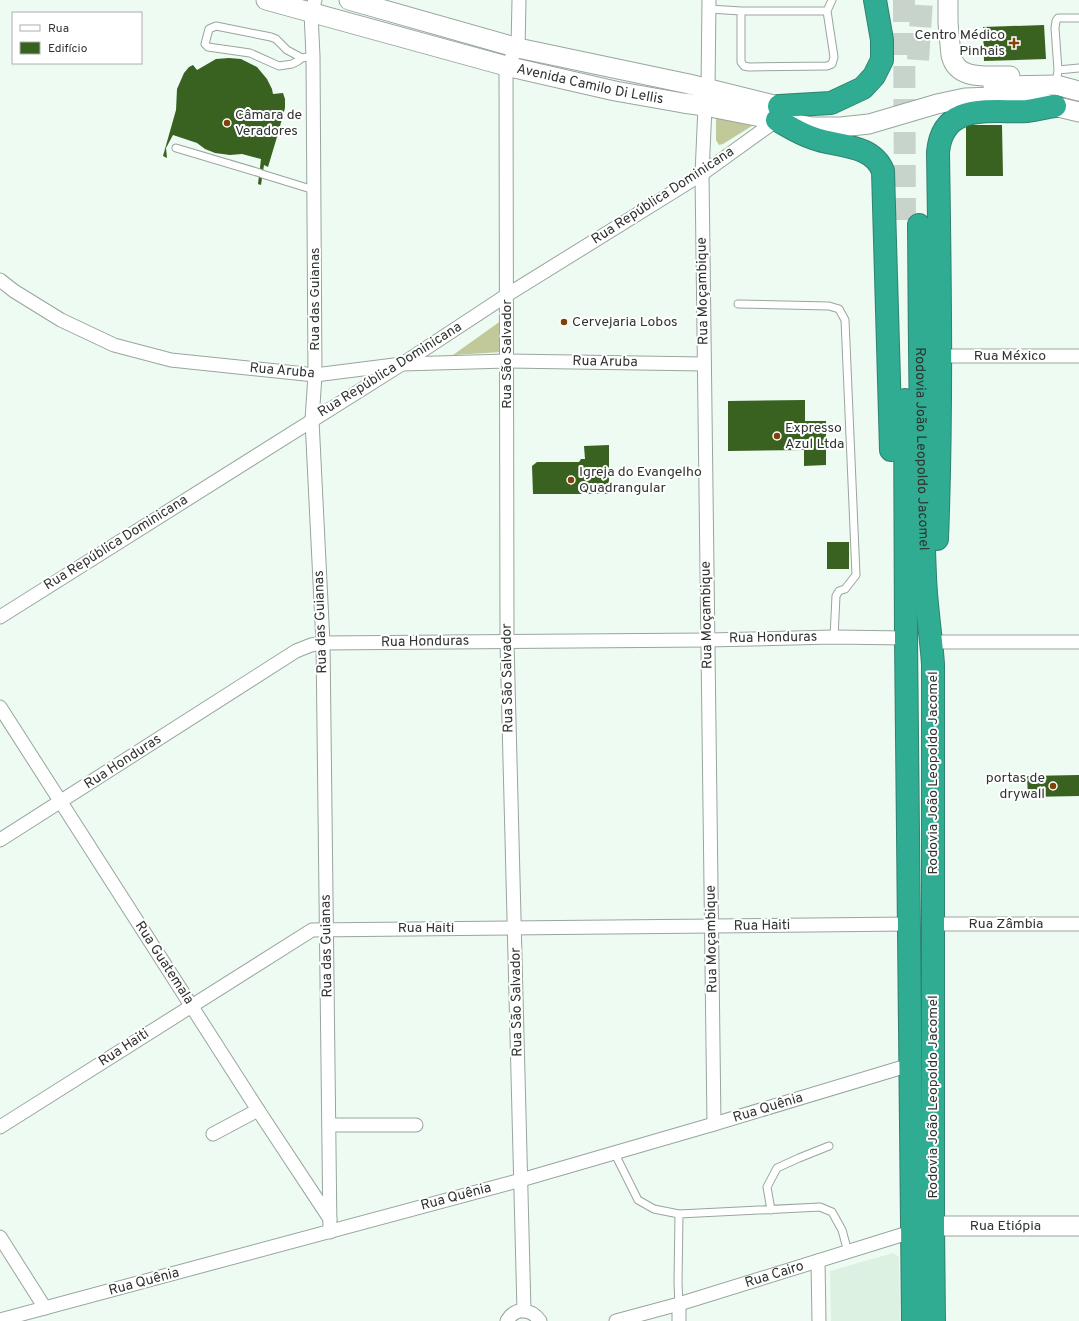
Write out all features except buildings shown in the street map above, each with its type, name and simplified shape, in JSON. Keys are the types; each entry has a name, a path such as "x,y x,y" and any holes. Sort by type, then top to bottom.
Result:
{"highway":[{"path":"778,113 831,103 863,88 874,76 882,60 882,40 875,0"},
{"path":"932,642 939,477 941,356 939,143 941,135 957,117 970,112 1028,110 1056,87"},
{"path":"778,113 813,139 849,146 866,152 877,160 883,171 891,472 906,566"},
{"name":"Rodovia João Leopoldo Jacomel","path":"913,1321 906,638 912,225 925,579 932,642 934,1321"}],"main road":[{"name":"Avenida Camilo Di Lellis","path":"266,0 313,6 400,36 506,66 615,91 683,103 707,97"},
{"name":"Avenida Camilo Di Lellis","path":"349,0 518,48 707,97 778,113 810,115 842,114 917,104 937,104 965,98 994,97 1029,100 1056,87"},
{"path":"948,0 948,23 951,55 954,64 962,72 973,75 1028,77 1056,87 1079,91"},
{"path":"1056,87 1079,112"},
{"name":"Rua Etiópia","path":"933,1226 1079,1226"},
{"name":"Rua Cairo","path":"911,1232 933,1226"}],"street":[{"path":"506,66 518,48 519,0"},
{"name":"Rua Moçambique","path":"709,5 707,97 702,174 714,1124"},
{"name":"Rua das Guianas","path":"313,6 307,57 314,190 315,375 312,420 323,643 330,1225"},
{"name":"Rua São Salvador","path":"506,66 507,642 524,1310"},
{"name":"Rua República Dominicana","path":"0,617 402,364 507,295 702,174 778,113"},
{"name":"Rua Aruba","path":"0,280 14,292 61,320 114,345 171,360 315,375 402,364 507,361 704,364"},
{"name":"Rua México","path":"941,356 1079,356"},
{"name":"Rua Honduras","path":"0,840 296,651 311,644 708,640 834,637 906,638"},
{"path":"932,642 1079,642"},
{"name":"Rua Guatemala","path":"0,706 330,1225"},
{"name":"Rua Haiti","path":"0,1127 312,930 327,928 712,927 909,924"},
{"name":"Rua Zâmbia","path":"933,924 1079,924"},
{"name":"Rua Quênia","path":"0,1320 330,1225 521,1180 910,1065"},
{"path":"213,1134 258,1110"},
{"path":"329,1125 416,1125"},
{"name":"Rua Cairo","path":"616,1321 679,1304 911,1232"},
{"path":"0,1237 45,1308"},
{"path":"818,1261 819,1321"},
{"path":"679,1304 680,1321"},
{"path":"507,1321 513,1314 524,1310 533,1313 540,1321"}],"lane":[{"path":"741,11 741,62 744,66 827,66 832,64 834,57 827,11 832,0"},
{"path":"709,5 741,11 827,11"},
{"path":"1056,87 1056,21 1058,18 1079,18"},
{"path":"216,26 271,37 276,39 287,50 307,57 292,64 279,66 250,53 208,47 205,44 209,29 216,26"},
{"path":"1056,87 1079,68"},
{"path":"176,148 314,190"},
{"path":"738,304 829,306 838,309 845,320 856,575 844,589 839,591 836,596 834,637"},
{"path":"771,1210 767,1186 778,1168 829,1146"},
{"path":"614,1152 638,1200 654,1209 679,1214 820,1207 832,1212 842,1230 848,1252"},
{"path":"679,1214 679,1304"}],"shaded area":[{"path":"893,1253 899,1257 900,1321 831,1321 830,1271"}],"green space":[{"path":"716,118 755,124 719,145 716,140"},
{"path":"502,320 502,352 453,355"}],"tunnel":[{"path":"904,0 905,225"},
{"path":"918,60 922,0"}],"place":[{"name":"Centro Médico Pinhais","path":"1014,43"},
{"name":"Câmara de Veradores","path":"227,123"},
{"name":"Cervejaria Lobos","path":"564,322"},
{"name":"Expresso Azul Ltda","path":"777,436"},
{"name":"Igreja do Evangelho Quadrangular","path":"571,480"},
{"name":"portas de drywall","path":"1053,786"}]}
